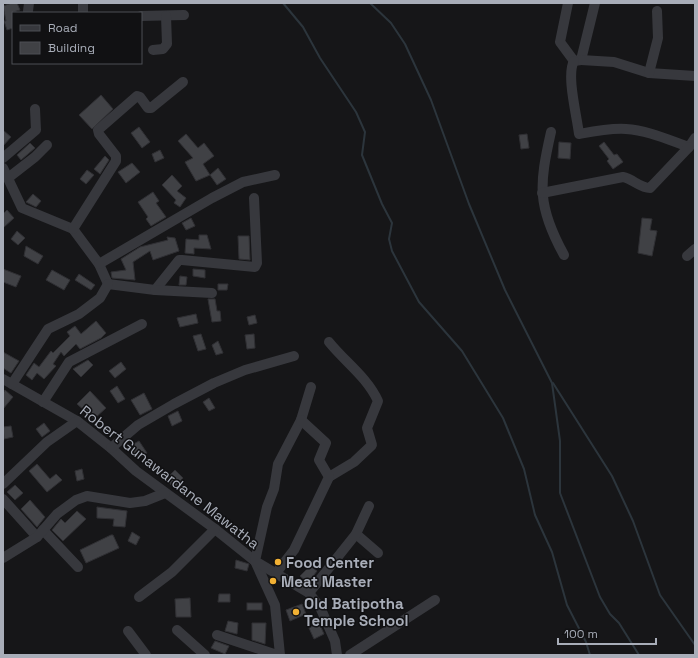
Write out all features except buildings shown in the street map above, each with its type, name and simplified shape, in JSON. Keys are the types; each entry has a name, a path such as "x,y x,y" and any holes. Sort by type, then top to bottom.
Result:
{"street":[{"path":"568,3 560,42 577,60 614,62 649,73 695,76"},
{"path":"595,3 577,60 571,66 579,134 608,129 626,129 648,133 689,147"},
{"path":"649,73 658,38 657,11"},
{"path":"142,16 184,15"},
{"path":"154,50 163,49 167,44 166,16"},
{"path":"73,229 116,160 116,156 98,134 98,130 137,96 140,97 148,108 151,108 182,82"},
{"path":"3,158 36,130 35,109"},
{"path":"551,132 543,166 542,193 544,212 564,255"},
{"path":"542,193 623,177 629,178 645,188 650,188 689,147 695,138"},
{"path":"8,178 35,157 46,145"},
{"path":"3,168 22,208 73,229 99,264 108,284"},
{"path":"99,264 212,198 243,182 275,175"},
{"path":"155,290 179,260 254,267 257,263 254,198"},
{"path":"687,256 695,249"},
{"path":"108,284 155,290 212,293"},
{"path":"7,381 48,330 79,314 100,298 108,284"},
{"path":"43,402 69,362 142,324"},
{"path":"276,574 294,550 329,477 354,462 372,444 367,428 378,401 372,389 362,376 342,358 329,342"},
{"path":"111,448 138,425 214,383 245,370 294,356"},
{"name":"Robert Gunawardane Mawatha","path":"7,381 77,421 111,448 136,471 216,530 254,561 275,605 279,655"},
{"path":"311,387 302,420 278,464 274,489 267,507 254,561 309,593 320,607 335,641 337,655"},
{"path":"302,420 326,443 319,460 329,477"},
{"path":"3,484 47,442 77,421"},
{"path":"3,558 40,534 57,514 76,500 88,496 130,503 145,501 165,493"},
{"path":"3,499 78,567"},
{"path":"309,593 356,534 369,506"},
{"path":"139,597 172,572 216,530"},
{"path":"356,534 378,553"},
{"path":"350,655 435,600"},
{"path":"177,630 205,655"},
{"path":"128,631 146,655"},
{"path":"217,635 279,655"}],"waterway":[{"path":"283,3 303,27 320,58 356,112 365,132 362,155 382,204 392,223 389,239 392,251 419,302 462,351 503,418 524,469 535,515 552,552 567,605 586,642 590,655"},
{"path":"370,3 391,23 405,44 431,100 469,204 505,290 552,383 560,441 560,493 600,597 610,614 619,623 639,655"},
{"path":"553,383 612,476 633,521 660,595 695,645"}],"place":[{"name":"Food Center","path":"278,562"},
{"name":"Meat Master","path":"273,581"},
{"name":"Old Batipotha Temple School","path":"296,612"}]}
